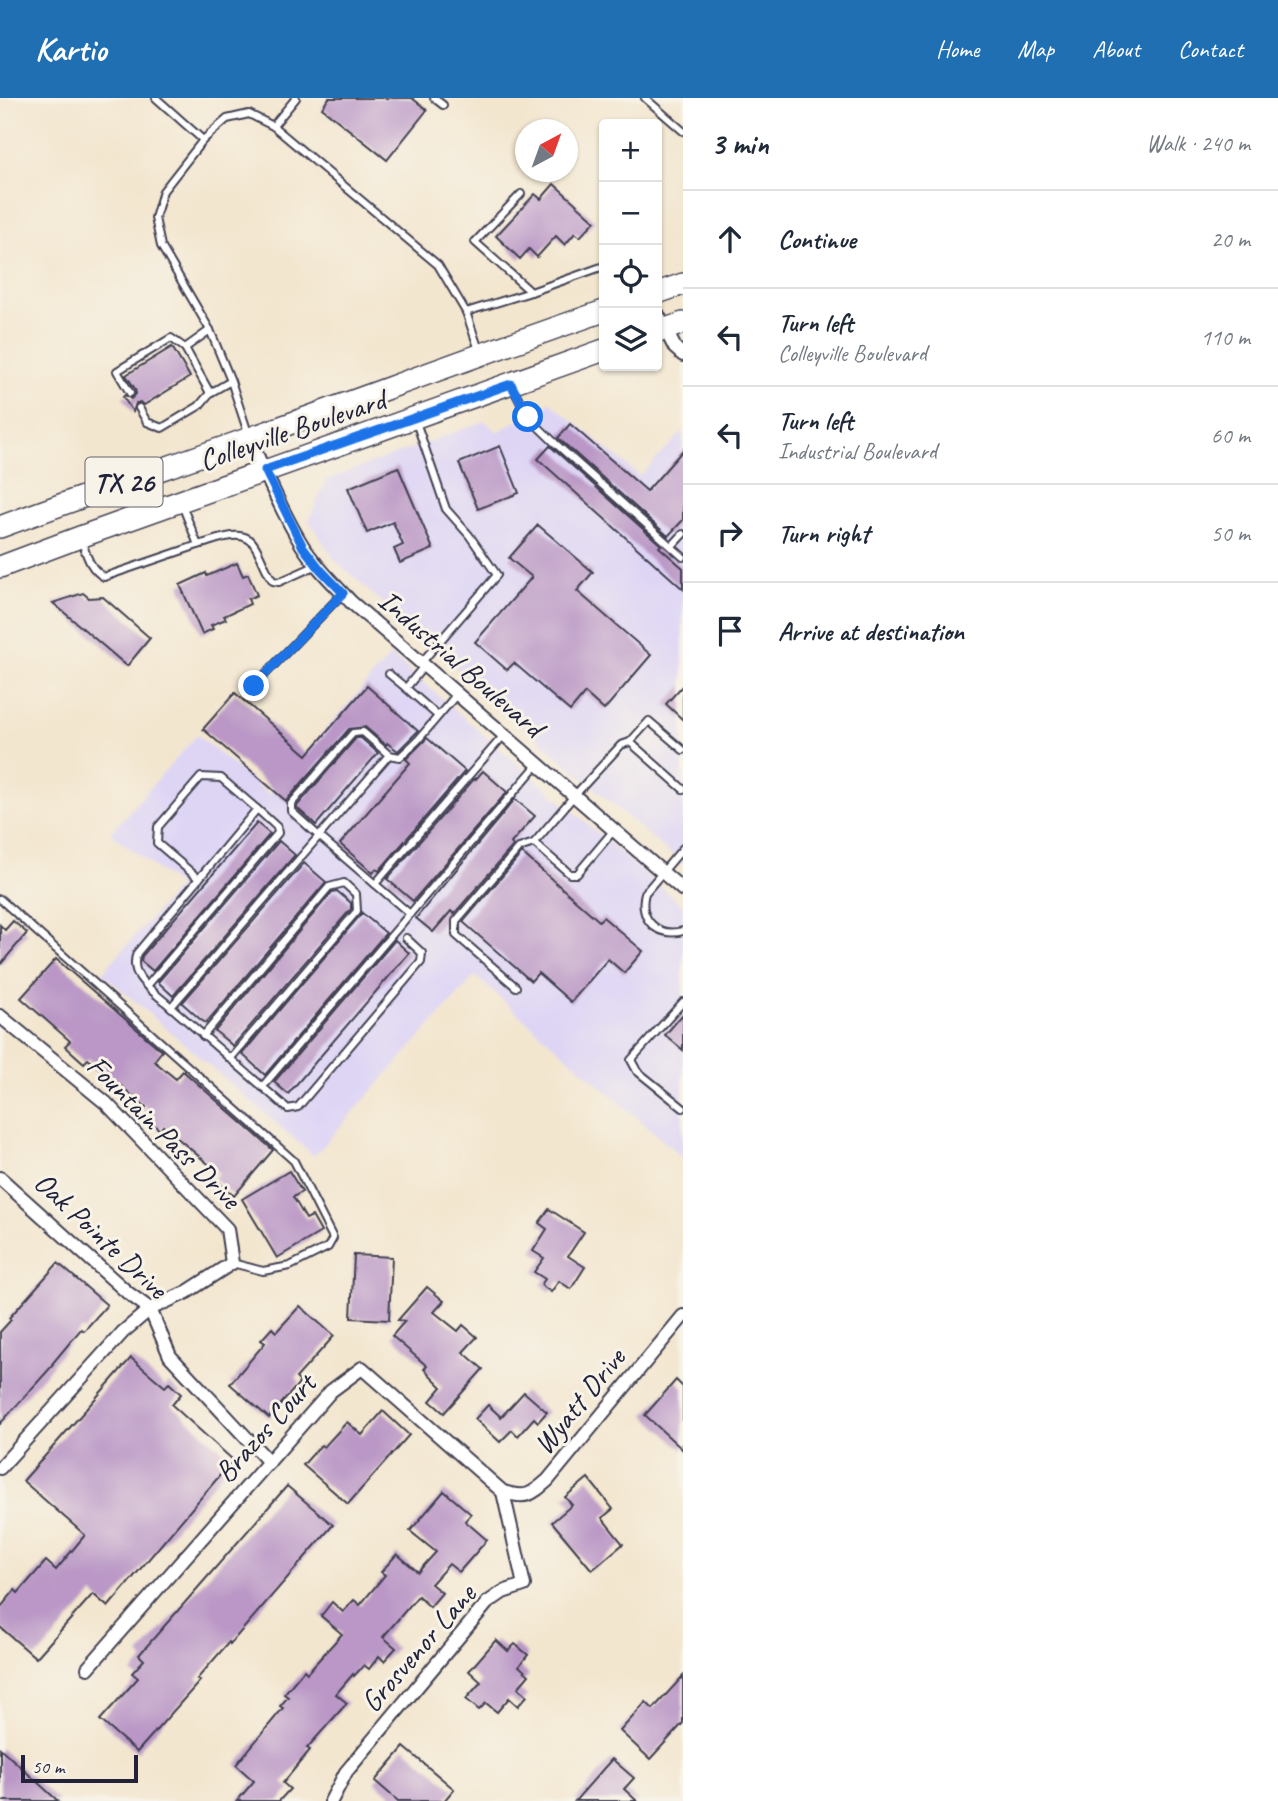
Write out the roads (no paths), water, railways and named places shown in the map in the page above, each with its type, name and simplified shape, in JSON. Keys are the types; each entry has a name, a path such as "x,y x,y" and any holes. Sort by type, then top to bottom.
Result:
{"main road":[{"path":"662,291 683,285"},
{"name":"Colleyville Boulevard","path":"0,527 599,313"},
{"name":"Colleyville Boulevard","path":"0,567 599,353"}],"street":[{"path":"665,324 675,348 683,355"},
{"name":"Industrial Boulevard","path":"249,438 303,547 343,593 683,890"},
{"name":"Fountain Pass Drive","path":"0,1016 106,1102 227,1229 232,1263"},
{"name":"Oak Pointe Drive","path":"0,1178 128,1293 150,1309 170,1356 269,1462"},
{"path":"0,1468 123,1332 150,1309 187,1292 232,1263"},
{"name":"Wyatt Drive","path":"503,1492 520,1497 533,1494 548,1480 682,1320"},
{"name":"Brazos Court","path":"88,1668 331,1391 362,1368 503,1492"},
{"name":"Grosvenor Lane","path":"331,1801 346,1772 487,1602 503,1592 524,1585 503,1492"}],"lane":[{"path":"156,98 203,140"},
{"path":"273,126 296,98"},
{"path":"434,98 443,105"},
{"path":"645,98 683,131"},
{"path":"249,438 231,381 210,330 161,246 155,218 163,191 203,140 227,119 249,114 273,126 438,265 466,312 481,354"},
{"path":"521,194 475,242 531,292"},
{"path":"466,312 599,268"},
{"path":"185,348 210,330"},
{"path":"130,393 117,371 171,338 185,348 210,393"},
{"path":"139,408 147,422 162,428 199,406 210,393 231,381"},
{"path":"511,384 528,417 683,556"},
{"path":"406,688 422,664 497,575 469,534 446,509 414,419"},
{"path":"180,502 198,545"},
{"path":"671,546 683,534"},
{"path":"80,537 92,567 104,577 198,545 237,535 247,537 254,543 273,581 279,582 317,565"},
{"path":"254,686 343,593"},
{"path":"389,674 438,716"},
{"path":"411,914 291,811 291,804 353,733 363,732 389,755 400,757 457,694"},
{"path":"516,986 456,935 456,921 519,848 534,843 621,745 630,743 649,721 683,750"},
{"path":"376,884 505,735"},
{"path":"630,743 683,789"},
{"path":"171,1007 389,755"},
{"path":"262,1087 538,764"},
{"path":"148,986 278,833 277,827 221,778 201,777 158,827 158,843 199,879"},
{"path":"257,809 137,953 135,960 137,977 288,1109 298,1107 421,962 422,953 406,938"},
{"path":"534,843 570,874 577,874 614,830"},
{"path":"683,848 645,893 642,902 647,919 660,931 670,934 683,931"},
{"path":"203,1036 329,887 344,883 356,894 357,911 230,1059"},
{"path":"0,899 294,1161 333,1238 328,1247 290,1266 263,1271 232,1263"},
{"path":"683,1002 631,1060 637,1071 683,1108"}]}
